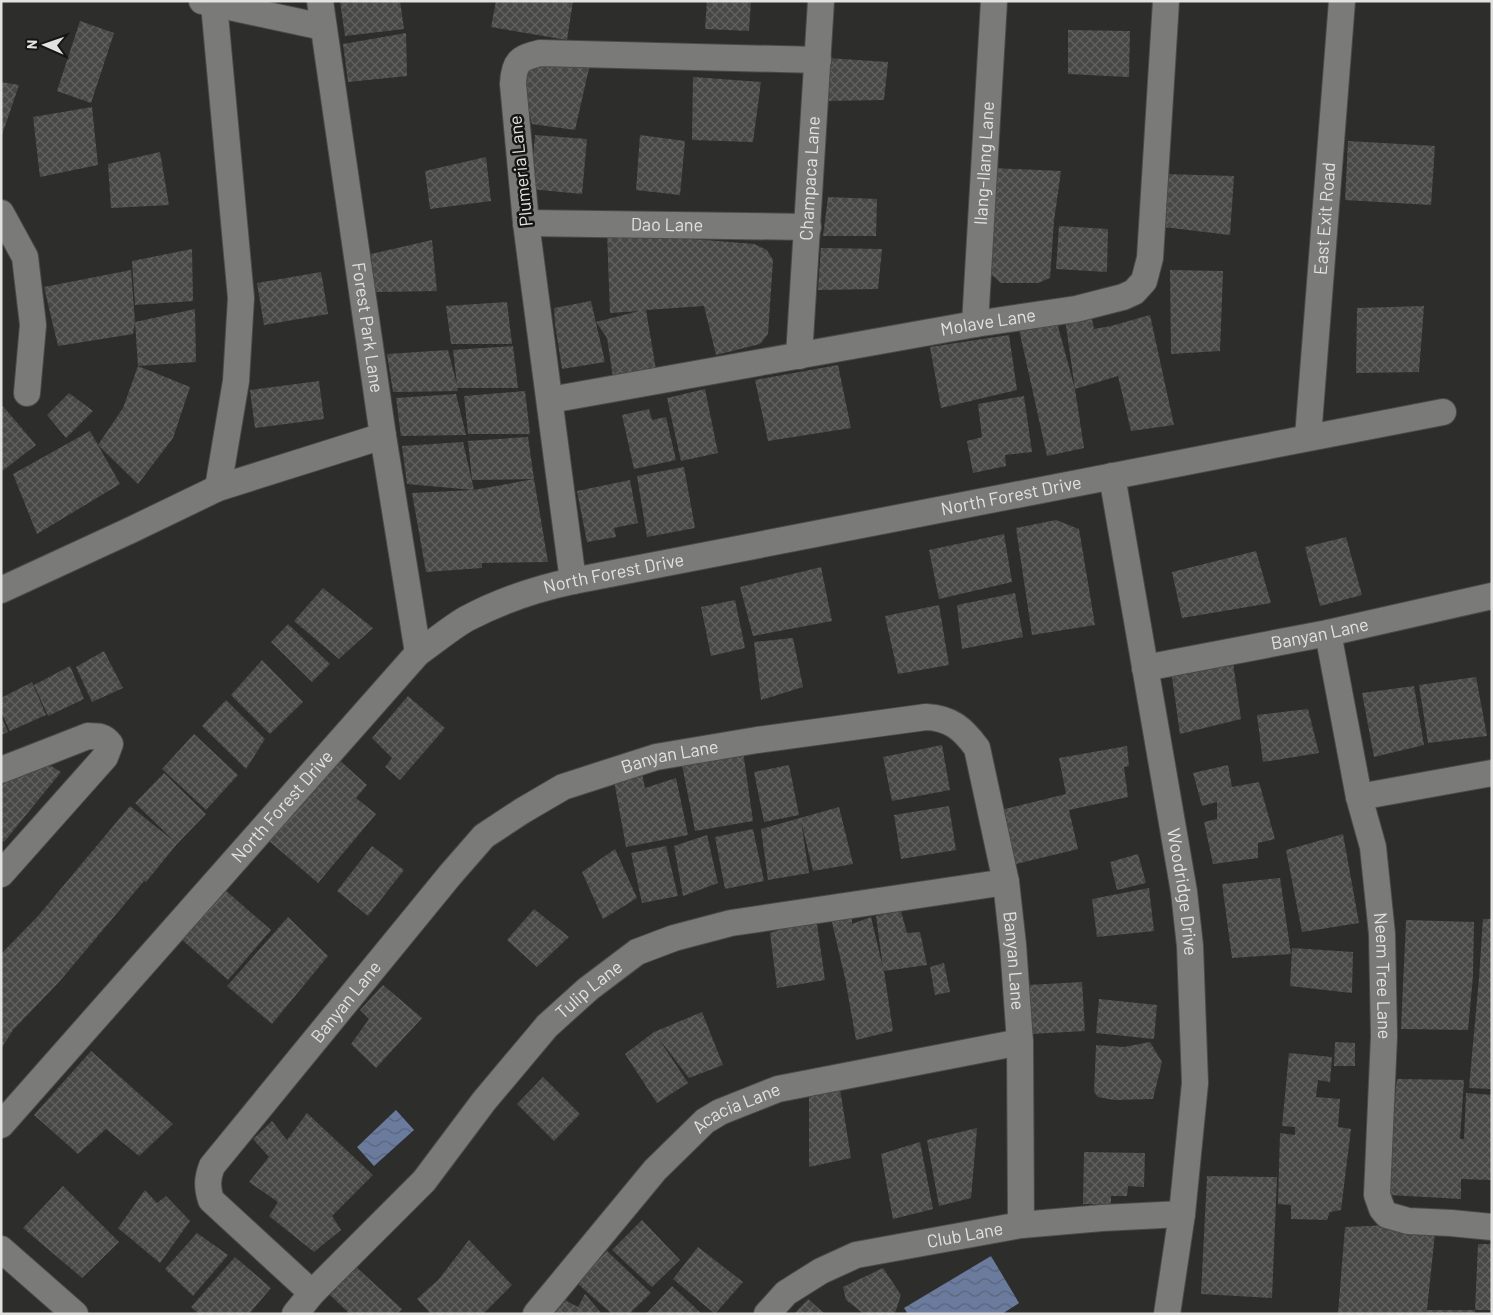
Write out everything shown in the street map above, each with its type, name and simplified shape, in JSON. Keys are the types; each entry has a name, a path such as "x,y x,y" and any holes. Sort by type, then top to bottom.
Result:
{"street":[{"name":"Forest Park Lane","path":"320,1 383,436 418,653"},
{"name":"Champaca Lane","path":"800,356 821,1"},
{"name":"Ilang-Ilang Lane","path":"975,324 994,1"},
{"name":"Molave Lane","path":"550,400 975,324 1076,309 1123,297 1134,292 1144,280 1150,258 1166,1"},
{"name":"East Exit Road","path":"1308,437 1342,1"},
{"path":"218,488 236,381 241,298 208,2 323,27"},
{"name":"Plumeria Lane","path":"572,581 526,223 513,84 514,72 518,63 525,57 540,53 818,60"},
{"path":"1,213 25,256 33,325 27,393"},
{"name":"Dao Lane","path":"526,223 808,227"},
{"name":"North Forest Drive","path":"1,1125 418,653 465,620 507,600 537,589 572,581 1443,412"},
{"path":"1,590 218,488 383,436"},
{"name":"Woodridge Drive","path":"1112,476 1184,892 1190,946 1195,1083 1182,1214 1168,1314"},
{"name":"Banyan Lane","path":"1145,668 1328,633 1492,596"},
{"name":"Neem Tree Lane","path":"1328,633 1359,797 1373,847 1382,934 1384,1036 1378,1194 1382,1209 1387,1215 1408,1221 1492,1227"},
{"name":"Banyan Lane","path":"312,1292 211,1200 208,1182 212,1166 484,836 564,787 656,757 757,740 926,717 938,717 954,724 966,732 977,748 1006,882 1020,1042 1021,1225"},
{"path":"1,770 88,736 106,738 110,744 104,757 1,874"},
{"path":"1359,797 1492,773"},
{"name":"Tulip Lane","path":"295,1314 312,1292 424,1181 484,1101 547,1026 588,989 637,952 674,938 731,923 1006,882"},
{"name":"Acacia Lane","path":"536,1314 655,1170 705,1121 720,1112 778,1089 1020,1042"},
{"name":"Club Lane","path":"767,1314 786,1293 821,1271 856,1255 1021,1225 1182,1214"},
{"path":"1,1249 75,1314"}],"water":[{"path":"396,1110 414,1130 374,1166 357,1147"},
{"path":"991,1256 1019,1303 1002,1314 908,1314 904,1308"}],"building":[{"path":"340,1 400,1 404,29 345,36"},
{"path":"496,1 573,1 567,40 491,27"},
{"path":"707,1 751,1 749,31 705,29"},
{"path":"80,21 114,33 91,103 57,91"},
{"path":"1068,30 1130,31 1129,77 1068,74"},
{"path":"406,33 407,76 348,82 343,44"},
{"path":"536,55 590,64 575,130 532,124 522,76"},
{"path":"827,58 888,62 884,100 824,101"},
{"path":"693,77 761,82 753,142 692,140"},
{"path":"1,82 19,85 2,135 1,135"},
{"path":"92,107 98,165 40,177 33,117"},
{"path":"535,135 587,139 582,194 530,189"},
{"path":"640,135 685,141 680,195 636,190"},
{"path":"1348,141 1435,146 1431,205 1345,200"},
{"path":"160,152 169,205 111,208 108,164"},
{"path":"486,157 491,201 430,209 425,171"},
{"path":"992,168 1061,171 1054,221 1050,278 1038,283 1001,283 985,269"},
{"path":"1165,174 1234,176 1230,235 1163,227"},
{"path":"828,197 877,199 876,236 823,236"},
{"path":"1059,226 1108,229 1107,272 1056,269"},
{"path":"607,232 754,244 767,250 773,260 768,334 760,344 716,355 704,306 646,310 657,376 614,384 607,338 596,322 639,311 610,313"},
{"path":"432,240 437,291 375,292 371,254"},
{"path":"821,248 882,249 878,289 818,290"},
{"path":"192,249 193,301 135,305 132,261"},
{"path":"131,270 135,322 133,334 58,346 44,287"},
{"path":"1170,270 1223,271 1220,351 1171,354"},
{"path":"321,272 328,314 264,325 257,283"},
{"path":"591,301 605,362 562,369 554,308"},
{"path":"507,302 512,344 451,344 446,306"},
{"path":"1424,306 1419,372 1356,373 1357,308"},
{"path":"195,309 196,362 138,366 135,322"},
{"path":"1090,309 1094,329 1150,315 1174,425 1131,431 1118,376 1075,389 1064,312"},
{"path":"1056,319 1075,389 1084,448 1047,456 1018,325"},
{"path":"1009,335 1017,390 941,408 930,347"},
{"path":"513,346 518,388 457,388 458,391 393,392 387,354 448,350 457,385 453,350"},
{"path":"838,365 851,428 768,441 755,380"},
{"path":"138,366 190,387 173,438 138,484 98,445 123,408"},
{"path":"319,381 324,419 255,428 250,390"},
{"path":"705,389 718,453 681,461 667,398"},
{"path":"525,391 530,434 468,434 464,396"},
{"path":"69,393 93,411 66,438 47,415"},
{"path":"456,394 466,435 401,436 396,398"},
{"path":"1024,396 1032,452 1005,455 1006,466 973,473 967,441 982,437 978,404"},
{"path":"1,404 36,445 1,472"},
{"path":"649,409 652,420 666,417 676,460 634,469 622,415"},
{"path":"90,431 120,484 37,534 13,474"},
{"path":"528,437 534,479 472,480 468,441"},
{"path":"463,442 474,490 407,484 402,446"},
{"path":"684,467 695,528 647,537 637,476"},
{"path":"534,479 548,562 482,563 482,568 426,572 412,493 474,490"},
{"path":"630,480 638,523 614,528 616,537 587,542 577,491"},
{"path":"1056,520 1079,529 1095,625 1032,635 1016,528"},
{"path":"1004,534 1012,582 939,599 929,550"},
{"path":"1346,537 1362,595 1320,606 1305,547"},
{"path":"1256,551 1271,603 1182,618 1172,572"},
{"path":"821,567 832,621 753,636 740,587"},
{"path":"323,588 373,628 339,659 294,621"},
{"path":"1015,593 1023,637 962,649 957,605"},
{"path":"735,600 745,648 711,656 701,607"},
{"path":"939,605 949,665 898,674 885,616"},
{"path":"288,624 330,664 312,682 271,642"},
{"path":"793,638 803,687 761,700 754,642"},
{"path":"104,651 123,688 92,702 76,667"},
{"path":"1232,655 1241,719 1180,734 1170,663"},
{"path":"262,660 303,702 270,734 231,695"},
{"path":"70,666 84,699 48,716 34,685"},
{"path":"1476,677 1487,736 1428,743 1419,685"},
{"path":"32,682 46,715 10,731 1,712 1,698"},
{"path":"1414,686 1424,745 1374,757 1362,693"},
{"path":"408,696 445,728 400,780 385,767 392,758 372,738"},
{"path":"226,700 265,739 246,769 202,726"},
{"path":"1308,709 1319,753 1263,762 1257,715"},
{"path":"1,716 8,732 1,735"},
{"path":"194,734 238,775 206,810 162,769"},
{"path":"942,745 950,790 892,801 883,757"},
{"path":"1127,746 1129,766 1124,767 1128,797 1069,810 1078,849 1008,866 997,811 1066,794 1059,758"},
{"path":"743,751 753,821 695,831 681,760"},
{"path":"36,757 61,772 4,842 1,840 1,786"},
{"path":"338,759 367,785 356,798 376,814 318,883 269,841"},
{"path":"789,765 799,815 764,822 754,772"},
{"path":"1228,765 1232,787 1259,782 1275,839 1258,843 1258,858 1213,864 1204,822 1217,819 1217,802 1202,806 1193,773"},
{"path":"641,768 645,788 676,778 688,835 626,847 613,775"},
{"path":"164,773 206,814 177,844 146,882 144,881 59,982 13,1030 1,1049 1,954 38,916 130,806 175,842 135,803"},
{"path":"949,806 956,850 901,859 894,815"},
{"path":"839,807 853,864 813,871 801,821 809,873 768,880 761,829"},
{"path":"753,829 764,881 725,889 715,837"},
{"path":"1343,834 1359,923 1302,932 1286,850"},
{"path":"707,835 718,883 683,896 674,846"},
{"path":"372,846 404,870 368,916 337,891"},
{"path":"666,846 678,896 642,903 631,853"},
{"path":"615,849 637,898 603,919 582,872"},
{"path":"1138,854 1146,883 1117,890 1110,862"},
{"path":"1280,878 1291,954 1232,958 1222,884"},
{"path":"1149,888 1154,931 1097,937 1092,899"},
{"path":"224,889 271,930 228,980 181,939"},
{"path":"534,909 569,937 537,967 507,940"},
{"path":"852,909 852,924 871,917 883,968 876,916 901,911 907,933 920,932 927,965 884,971 893,1031 856,1040 845,978 830,914"},
{"path":"288,917 328,956 272,1024 227,986"},
{"path":"816,917 825,980 777,988 770,933"},
{"path":"1483,919 1492,919 1492,1089 1469,1088"},
{"path":"1406,920 1474,922 1473,976 1468,1030 1401,1029"},
{"path":"1292,948 1353,952 1352,993 1290,986"},
{"path":"944,963 950,992 935,995 930,967"},
{"path":"1082,982 1085,1031 1030,1034 1028,985"},
{"path":"383,985 422,1018 376,1068 351,1044 369,1019 360,1010"},
{"path":"1099,999 1157,1005 1154,1039 1096,1033"},
{"path":"702,1012 723,1065 689,1078 657,1036 688,1083 657,1103 625,1054 654,1032"},
{"path":"1150,1042 1162,1062 1153,1099 1114,1100 1098,1097 1094,1092 1096,1045 1124,1047"},
{"path":"1335,1042 1355,1043 1355,1066 1334,1066"},
{"path":"91,1051 173,1124 139,1156 106,1129 78,1154 34,1115"},
{"path":"1289,1053 1332,1057 1330,1082 1318,1080 1316,1097 1340,1099 1338,1127 1351,1129 1341,1210 1330,1212 1327,1220 1291,1219 1291,1205 1278,1204 1280,1133 1295,1135 1295,1127 1282,1126"},
{"path":"543,1077 580,1114 554,1141 517,1104"},
{"path":"1397,1079 1464,1080 1460,1139 1464,1139 1466,1093 1492,1095 1492,1180 1461,1179 1461,1199 1389,1195 1391,1138"},
{"path":"840,1089 851,1158 809,1167 809,1092"},
{"path":"307,1113 373,1175 332,1216 341,1230 314,1252 269,1216 278,1202 249,1182 269,1157 253,1139 272,1121 287,1140"},
{"path":"977,1128 971,1198 939,1206 927,1140"},
{"path":"920,1142 933,1209 893,1219 881,1154"},
{"path":"1084,1152 1145,1153 1144,1187 1128,1186 1127,1196 1111,1196 1111,1205 1083,1204"},
{"path":"1207,1176 1277,1177 1272,1298 1201,1294"},
{"path":"63,1186 119,1242 82,1278 23,1228"},
{"path":"145,1190 157,1203 166,1196 190,1221 160,1263 118,1228"},
{"path":"642,1220 680,1260 652,1287 612,1250"},
{"path":"1436,1223 1427,1310 1475,1310 1475,1314 1338,1314 1345,1227"},
{"path":"197,1233 228,1255 193,1296 165,1269"},
{"path":"469,1240 512,1285 483,1314 431,1314 417,1299 439,1279"},
{"path":"1478,1244 1492,1244 1492,1310 1475,1310"},
{"path":"698,1247 743,1282 715,1314 673,1279"},
{"path":"607,1251 651,1293 629,1314 612,1314 577,1283"},
{"path":"235,1257 271,1288 249,1314 199,1314 191,1307"},
{"path":"356,1267 402,1309 397,1314 350,1314 330,1295"},
{"path":"883,1268 901,1295 895,1313 864,1314 846,1300 843,1287"},
{"path":"672,1286 702,1314 646,1314"},
{"path":"585,1294 602,1314 549,1314 565,1300 578,1307"},
{"path":"808,1299 825,1314 794,1314"}]}
